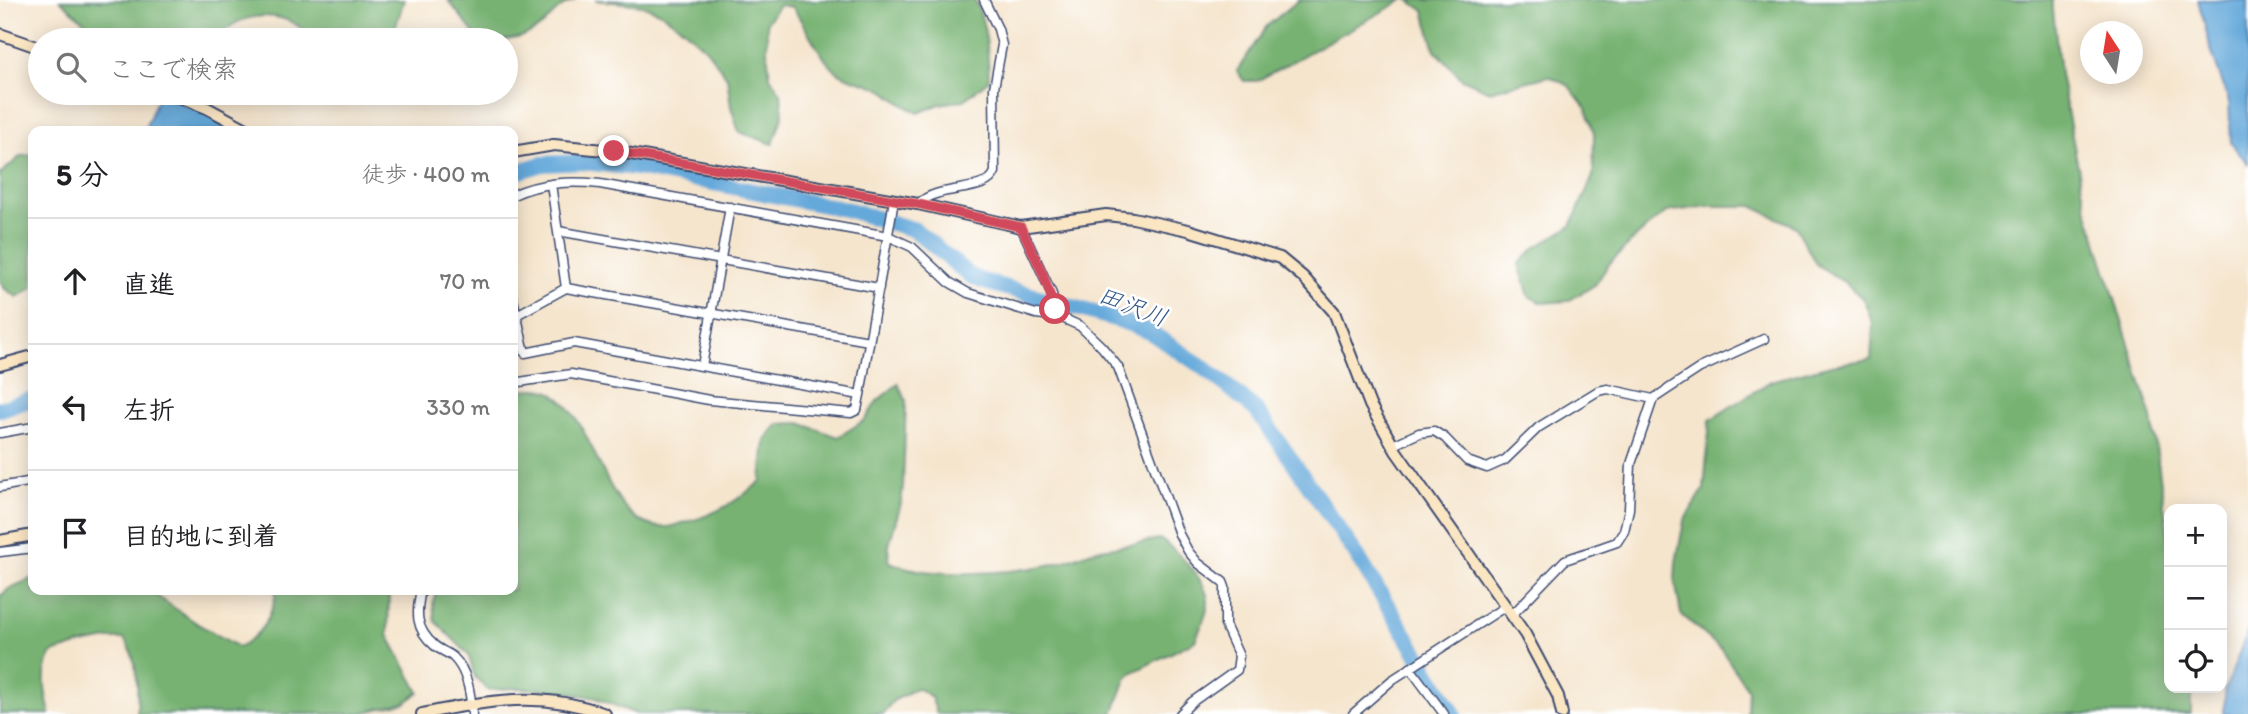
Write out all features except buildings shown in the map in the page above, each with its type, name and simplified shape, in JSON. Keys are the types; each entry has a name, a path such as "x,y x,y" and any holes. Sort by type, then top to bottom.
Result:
{"street":[{"path":"918,204 939,191 984,184 995,172 993,96 1002,45 995,21 984,0"},
{"path":"0,34 28,44"},
{"path":"200,105 241,126"},
{"path":"518,151 573,146 918,204 1021,227 1106,215 1133,218 1188,230 1280,258 1303,277 1334,312 1370,405 1393,445 1509,610 1558,696 1562,714"},
{"path":"518,194 567,182 600,184 888,236 912,247 949,282 968,293 1023,310 1056,313 1080,326 1118,367 1179,534 1188,551 1198,563 1223,582 1225,587 1225,625 1239,656 1237,670 1190,710 1180,714"},
{"path":"551,184 566,288"},
{"path":"518,382 571,374 709,400 851,413 857,410 894,200"},
{"path":"702,366 730,207"},
{"path":"1021,227 1052,294 1056,313"},
{"path":"558,231 879,288"},
{"path":"518,314 566,288 869,341"},
{"path":"518,329 525,353 574,343 860,395"},
{"path":"1353,714 1410,668 1509,610 1565,560 1607,546 1619,539 1624,531 1629,509 1631,464 1653,399 1700,368 1764,339"},
{"path":"0,365 28,357"},
{"path":"1393,445 1419,433 1434,431 1445,438 1467,461 1487,468 1505,460 1539,427 1598,391 1608,389 1653,399"},
{"path":"0,433 28,428"},
{"path":"0,487 28,482"},
{"path":"0,541 28,536"},
{"path":"0,552 28,549"},
{"path":"0,558 13,551"},
{"path":"420,595 418,624 429,640 453,657 462,670 472,709"},
{"path":"1410,668 1444,714"},
{"path":"422,714 472,709 503,699 540,699 574,704 605,714"}],"green space":[{"path":"60,0 404,0 394,28 300,28 285,20 264,16 242,20 230,28 92,28"},
{"path":"448,0 575,0 561,8 537,30 521,37 518,38 518,28 470,28"},
{"path":"595,0 975,0 984,30 989,80 964,100 940,104 919,113 878,88 841,74 828,63 792,7 779,5 767,22 770,77 781,93 783,115 773,144 739,132 731,107 727,77 706,49 685,30 661,13 642,5"},
{"path":"1299,0 1403,0 1257,81 1244,81 1237,71 1267,26"},
{"path":"1409,0 2052,0 2060,74 2085,203 2152,418 2164,506 2164,693 2191,693 2191,714 1747,714 1748,690 1721,649 1681,614 1675,581 1684,521 1704,489 1710,420 1771,381 1831,365 1871,359 1873,325 1864,300 1847,284 1816,264 1796,227 1752,206 1709,206 1666,212 1609,264 1595,285 1568,301 1541,303 1529,296 1519,264 1536,247 1571,226 1593,176 1594,134 1586,108 1568,85 1549,76 1489,91 1462,79 1435,50 1424,11"},
{"path":"28,155 28,290 17,297 5,289 0,281 0,174 21,156"},
{"path":"898,384 906,400 903,487 889,545 888,561 926,571 1000,572 1046,565 1096,550 1160,539 1183,559 1198,577 1207,595 1205,618 1195,641 1133,672 1126,679 1113,714 937,714 931,697 917,688 893,701 883,714 636,714 596,698 560,691 517,688 488,690 475,677 468,654 435,621 433,603 435,595 518,595 518,391 528,389 554,394 569,408 615,494 629,512 645,524 666,527 717,511 761,481 765,440 778,424 800,423 838,437 865,420 877,401"},
{"path":"28,580 28,595 155,595 198,624 239,647 254,637 265,623 275,595 389,595 388,635 419,692 405,703 356,714 137,714 135,665 129,647 124,639 108,639 52,653 45,676 50,714 0,714 0,596"}],"water":[{"path":"2198,0 2248,0 2248,164 2231,143 2229,102"},
{"path":"155,105 186,105 211,114 230,126 146,126"},
{"path":"2248,630 2248,714 2223,714 2227,684"}],"waterway":[{"name":"田沢川","path":"518,171 542,164 583,162 637,168 849,210 915,230 969,275 982,281 1122,321 1150,332 1206,369 1256,410 1356,554 1454,714"},
{"name":"田沢川","path":"0,409 28,401"}],"route":[{"path":"614,151 918,204 1021,227 1052,294 1055,309"}]}
